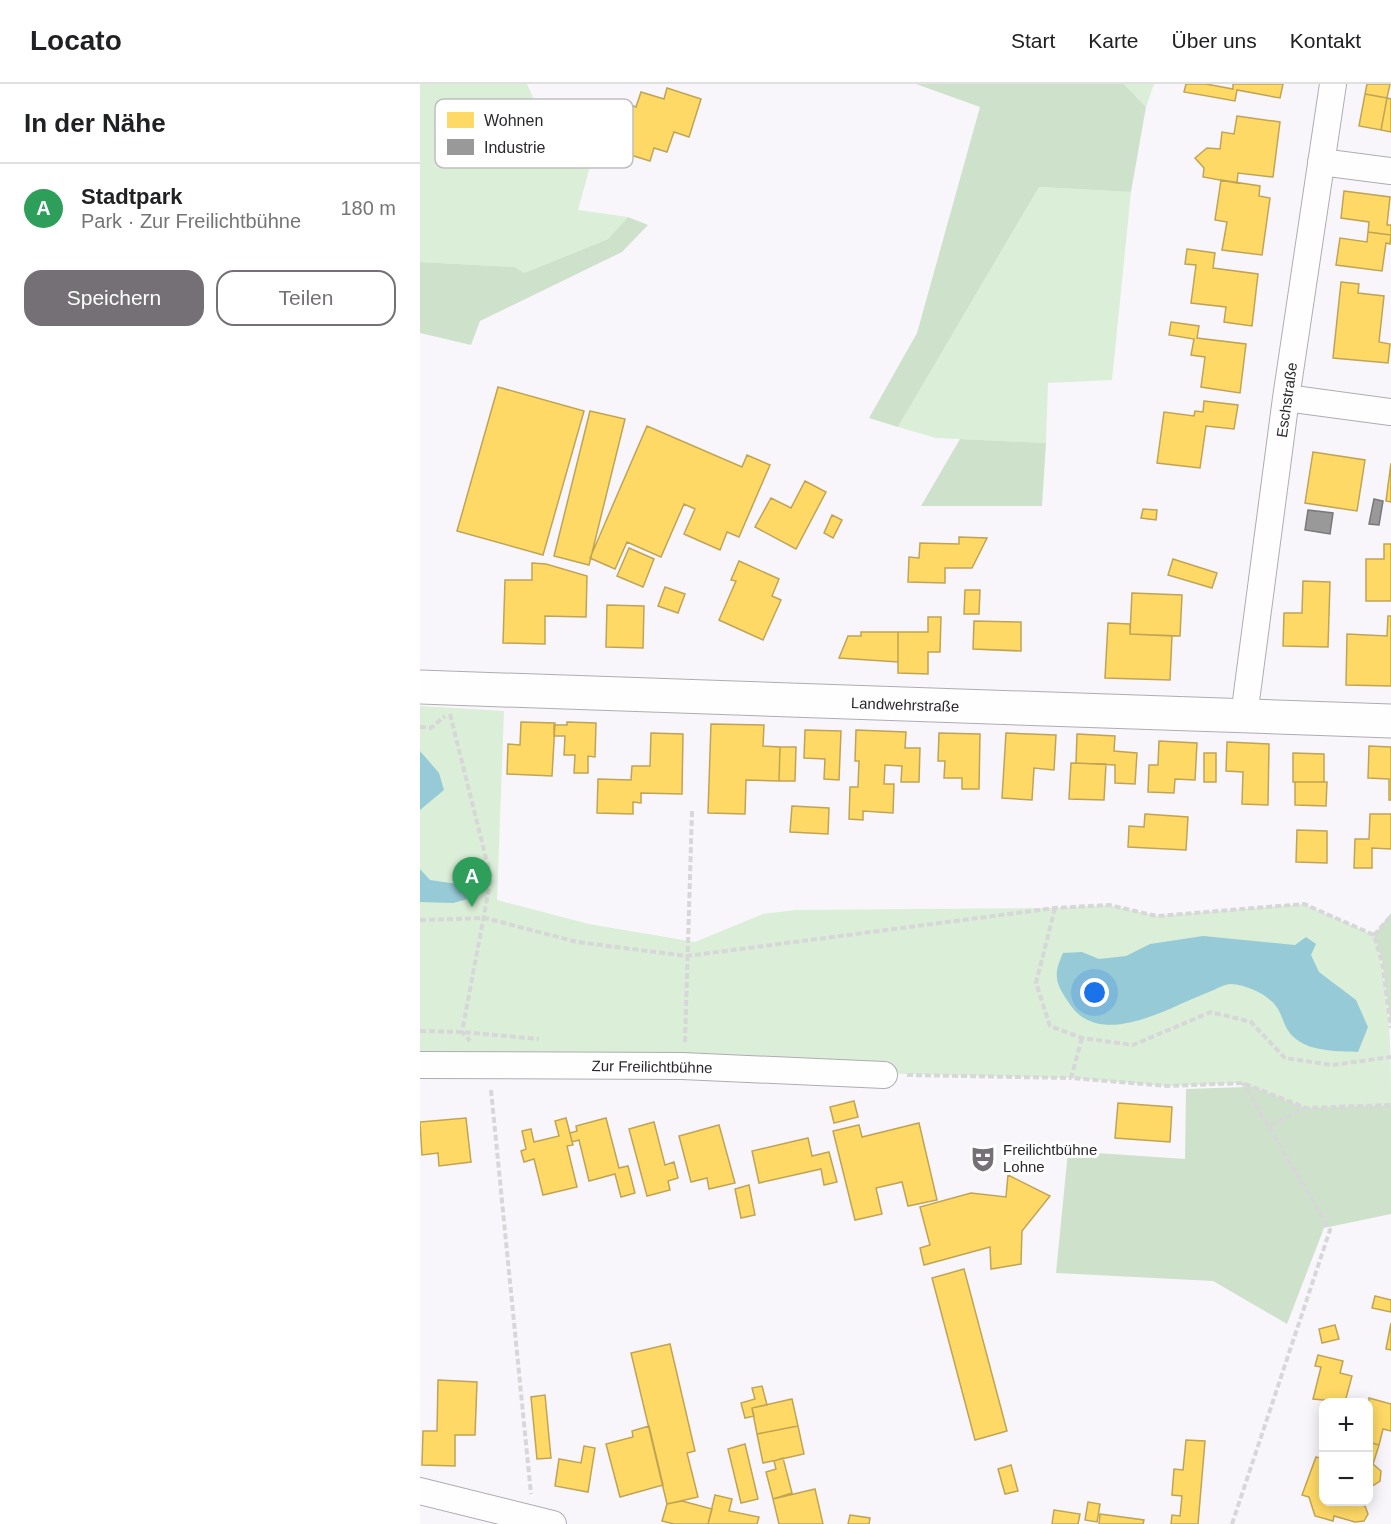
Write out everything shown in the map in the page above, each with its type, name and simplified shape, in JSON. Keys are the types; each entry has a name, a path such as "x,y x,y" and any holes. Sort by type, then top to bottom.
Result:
{"street":[{"name":"Eschstraße","path":"1244,716 1333,84"},
{"path":"1321,162 1391,171"},
{"path":"1287,398 1391,412"},
{"name":"Landwehrstraße","path":"438,696 1391,721"},
{"name":"Zur Freilichtbühne","path":"420,1065 682,1066 884,1075"},
{"path":"420,1491 543,1522"}],"path":[{"path":"420,727 431,728 438,696"},
{"path":"438,696 490,878 462,1032 489,1065 543,1522"},
{"path":"685,1042 692,812"},
{"path":"420,920 484,918 577,942 687,956 1055,908 1109,905 1157,916 1304,904 1374,935 1382,962 1391,1028"},
{"path":"1055,908 1036,983 1050,1026 1082,1038 1132,1045 1211,1012 1251,1022 1285,1058 1332,1065 1391,1057"},
{"path":"1374,935 1391,916"},
{"path":"1071,1078 1082,1038"},
{"path":"884,1075 1071,1078 1168,1086 1243,1083 1306,1108 1391,1105"},
{"path":"1232,1524 1330,1230 1243,1083"},
{"path":"1270,1126 1306,1108"}],"green space":[{"path":"420,84 527,84 534,99 435,99 435,168 590,168 578,210 628,217 608,239 524,273 515,267 420,262"},
{"path":"916,84 1124,84 1146,107 1131,192 1039,187 898,427 869,418 917,333 980,107"},
{"path":"1124,84 1154,84 1146,107"},
{"path":"1039,187 1131,192 1112,380 1048,383 1046,443 936,438 898,427"},
{"path":"628,217 648,225 622,252 480,321 471,345 420,333 420,262 515,267 524,273 608,239"},
{"path":"960,439 1046,443 1042,506 921,506"},
{"path":"420,706 504,711 497,900 589,924 695,942 763,914 795,910 1055,908 1109,905 1157,916 1304,904 1374,935 1386,998 1390,1040 1391,1105 1306,1108 1243,1083 1168,1086 1071,1078 420,1062"},
{"path":"1391,913 1391,1028 1382,962 1374,935"},
{"path":"1243,1083 1306,1108 1391,1105 1391,1214 1324,1228 1287,1324 1213,1281 1056,1273 1068,1151 1185,1159 1186,1089 1245,1087"}],"water":[{"path":"420,751 439,773 444,790 420,810"},
{"path":"420,869 430,880 471,886 473,892 471,898 453,903 420,902"},
{"path":"1203,936 1295,945 1306,937 1316,944 1311,955 1319,972 1356,1000 1368,1027 1358,1052 1326,1050 1302,1043 1290,1033 1272,1001 1252,989 1238,985 1225,985 1155,1015 1116,1025 1098,1024 1082,1017 1069,1003 1058,984 1057,973 1063,953 1082,952 1099,959 1126,956 1150,944"}],"building: Wohnen":[{"path":"1186,84 1206,84 1233,89 1233,84 1283,84 1280,98 1237,90 1235,101 1184,92"},
{"path":"1367,84 1390,84 1387,98 1365,94"},
{"path":"667,88 701,99 689,137 674,132 667,152 654,148 650,161 633,156 633,106 636,107 641,92 664,99"},
{"path":"1365,94 1387,98 1381,130 1359,126"},
{"path":"1387,98 1391,99 1391,132 1381,130"},
{"path":"1237,116 1280,122 1273,177 1238,173 1237,183 1203,177 1204,168 1195,158 1207,148 1220,149 1222,132 1234,134"},
{"path":"1221,180 1260,186 1259,196 1270,198 1262,255 1222,250 1227,222 1215,220"},
{"path":"1344,191 1390,197 1387,225 1391,225 1391,235 1368,232 1369,222 1341,218"},
{"path":"1368,232 1391,235 1390,244 1386,243 1382,271 1336,265 1340,238 1367,242"},
{"path":"1187,249 1215,253 1213,268 1258,274 1252,326 1224,322 1226,307 1191,303 1196,265 1185,264"},
{"path":"1341,282 1359,284 1358,293 1384,296 1379,342 1390,344 1388,363 1333,358"},
{"path":"1171,322 1199,326 1197,338 1246,344 1240,393 1201,387 1205,357 1191,355 1194,339 1169,335"},
{"path":"498,387 584,411 543,555 457,531"},
{"path":"1204,401 1238,405 1234,429 1206,426 1200,468 1157,463 1164,412 1194,416 1195,411 1203,412"},
{"path":"590,411 625,419 589,565 554,556"},
{"path":"647,426 742,467 747,455 770,465 739,537 727,532 720,550 684,534 695,509 684,504 661,557 627,542 615,569 590,558"},
{"path":"1313,452 1365,460 1357,511 1305,503"},
{"path":"1391,463 1391,502 1386,501"},
{"path":"805,481 826,492 796,549 755,527 771,498 791,508"},
{"path":"1143,509 1157,510 1156,520 1141,518"},
{"path":"832,515 842,520 833,538 824,533"},
{"path":"959,537 987,538 972,568 945,568 945,583 908,582 909,557 919,558 920,543 959,544"},
{"path":"1384,544 1391,544 1391,601 1366,601 1366,559 1384,559"},
{"path":"629,548 654,559 643,587 617,576"},
{"path":"1173,559 1217,573 1212,588 1168,575"},
{"path":"739,561 779,579 772,596 781,600 763,640 719,620 736,581 731,580"},
{"path":"532,563 546,564 587,576 586,617 545,616 545,644 503,643 505,580 532,580"},
{"path":"1303,581 1330,582 1328,647 1283,646 1284,613 1302,613"},
{"path":"665,587 685,594 678,613 658,606"},
{"path":"965,590 980,590 979,614 964,614"},
{"path":"1132,593 1182,595 1180,636 1130,634"},
{"path":"607,605 644,606 643,648 606,647"},
{"path":"1388,616 1391,616 1391,686 1346,685 1347,634 1387,636"},
{"path":"928,617 941,617 940,652 928,652 928,674 898,673 898,632 928,632"},
{"path":"974,621 1021,622 1021,651 973,649"},
{"path":"1108,623 1130,624 1130,634 1172,636 1170,680 1105,678"},
{"path":"861,632 898,632 898,662 839,658 848,636 861,636"},
{"path":"521,722 555,723 552,776 507,774 508,744 520,745"},
{"path":"567,722 596,723 595,757 588,756 588,773 574,773 575,755 564,755 565,736 554,736 554,725 567,725"},
{"path":"711,724 764,725 763,746 780,747 779,781 746,780 745,814 708,813"},
{"path":"805,730 841,731 839,780 824,779 825,759 804,758"},
{"path":"856,730 906,732 905,748 920,748 919,782 901,782 902,766 885,765 884,784 894,784 893,813 863,811 863,820 849,819 850,787 858,787 859,761 855,761"},
{"path":"651,733 683,734 682,794 641,793 641,803 633,802 633,814 597,813 598,779 631,780 632,766 650,766"},
{"path":"939,733 980,734 979,789 962,789 962,778 944,778 945,761 938,761"},
{"path":"1006,733 1056,735 1054,770 1034,768 1032,800 1002,798"},
{"path":"1077,734 1115,736 1114,751 1137,753 1135,784 1115,783 1115,765 1076,763"},
{"path":"1159,741 1197,743 1195,780 1175,779 1174,793 1148,792 1149,765 1158,765"},
{"path":"1227,742 1269,744 1268,805 1242,804 1243,772 1226,771"},
{"path":"1369,746 1391,747 1391,800 1389,800 1389,779 1368,778"},
{"path":"780,747 796,747 795,781 779,781"},
{"path":"1204,753 1216,753 1216,782 1204,782"},
{"path":"1293,753 1324,754 1324,782 1293,782"},
{"path":"1071,763 1106,764 1104,800 1069,799"},
{"path":"1295,782 1327,782 1326,806 1295,805"},
{"path":"792,806 829,808 828,834 790,832"},
{"path":"1145,814 1188,817 1186,850 1128,847 1129,826 1144,827"},
{"path":"1370,814 1391,814 1391,849 1372,848 1372,868 1354,868 1355,839 1369,839"},
{"path":"1297,830 1327,831 1327,863 1296,862"},
{"path":"854,1101 858,1117 834,1123 830,1107"},
{"path":"1118,1103 1172,1107 1170,1142 1115,1138"},
{"path":"466,1118 471,1162 439,1166 438,1153 422,1155 420,1122"},
{"path":"566,1118 573,1145 567,1146 577,1187 543,1195 534,1159 524,1162 521,1151 526,1149 522,1131 531,1129 534,1142 559,1136 555,1121"},
{"path":"606,1118 619,1168 628,1166 635,1193 621,1197 615,1174 589,1181 579,1140 572,1142 570,1133 577,1131 576,1126"},
{"path":"654,1122 665,1165 674,1162 678,1178 668,1181 670,1190 647,1196 629,1129"},
{"path":"919,1123 937,1200 908,1206 902,1182 876,1188 882,1214 855,1220 833,1131 859,1125 862,1137"},
{"path":"719,1125 735,1183 709,1189 707,1178 691,1182 679,1136"},
{"path":"808,1138 812,1156 829,1152 837,1182 824,1185 821,1169 759,1183 752,1151"},
{"path":"1008,1175 1050,1196 1022,1231 1021,1264 991,1269 990,1247 924,1265 920,1248 930,1245 920,1207 971,1193 1006,1197"},
{"path":"749,1185 755,1215 741,1218 735,1189"},
{"path":"964,1269 1007,1431 975,1440 932,1278"},
{"path":"1375,1296 1391,1300 1391,1312 1372,1308"},
{"path":"1391,1323 1391,1350 1386,1349"},
{"path":"1335,1325 1339,1339 1322,1343 1319,1329"},
{"path":"670,1344 695,1451 687,1453 698,1497 667,1504 631,1353"},
{"path":"1318,1355 1343,1361 1340,1373 1352,1376 1346,1398 1313,1399 1321,1367 1315,1366"},
{"path":"438,1380 477,1382 475,1435 455,1435 455,1466 422,1465 423,1431 437,1431"},
{"path":"762,1386 767,1405 752,1408 754,1416 745,1418 741,1403 755,1399 752,1388"},
{"path":"545,1395 551,1458 537,1459 531,1397"},
{"path":"792,1399 798,1426 757,1434 752,1408"},
{"path":"1373,1399 1391,1404 1391,1431 1383,1429 1379,1445 1373,1443"},
{"path":"649,1426 663,1485 620,1497 606,1444 633,1437 632,1431"},
{"path":"798,1426 804,1454 763,1463 757,1434"},
{"path":"1186,1440 1205,1441 1198,1524 1171,1524 1172,1515 1180,1516 1182,1496 1172,1495 1174,1469 1183,1470"},
{"path":"1373,1443 1379,1445 1373,1464"},
{"path":"745,1444 758,1499 741,1503 728,1449"},
{"path":"584,1446 595,1448 588,1492 555,1486 559,1459 581,1463"},
{"path":"1316,1457 1319,1458 1319,1506 1365,1506 1368,1514 1364,1521 1355,1522 1334,1516 1333,1521 1315,1516 1309,1497 1302,1495"},
{"path":"783,1458 792,1493 773,1499 766,1472 776,1469 774,1461"},
{"path":"1373,1464 1381,1471 1380,1481 1374,1485"},
{"path":"1011,1465 1018,1491 1005,1494 998,1469"},
{"path":"815,1489 823,1524 779,1524 773,1499"},
{"path":"715,1495 732,1499 729,1511 759,1517 757,1524 708,1524"},
{"path":"682,1501 712,1509 708,1524 674,1524 662,1521 667,1504"},
{"path":"1088,1502 1100,1504 1097,1522 1085,1520"},
{"path":"1054,1510 1080,1514 1078,1524 1052,1524"},
{"path":"1100,1514 1144,1520 1143,1524 1099,1524"},
{"path":"850,1515 870,1518 869,1524 848,1524"}],"building: Industrie":[{"path":"1374,499 1383,501 1379,525 1369,524"},
{"path":"1308,510 1333,513 1330,534 1305,530"}],"place":[{"name":"Stadtpark","path":"472,907"},
{"name":"Freilichtbühne Lohne","path":"983,1159"}]}
